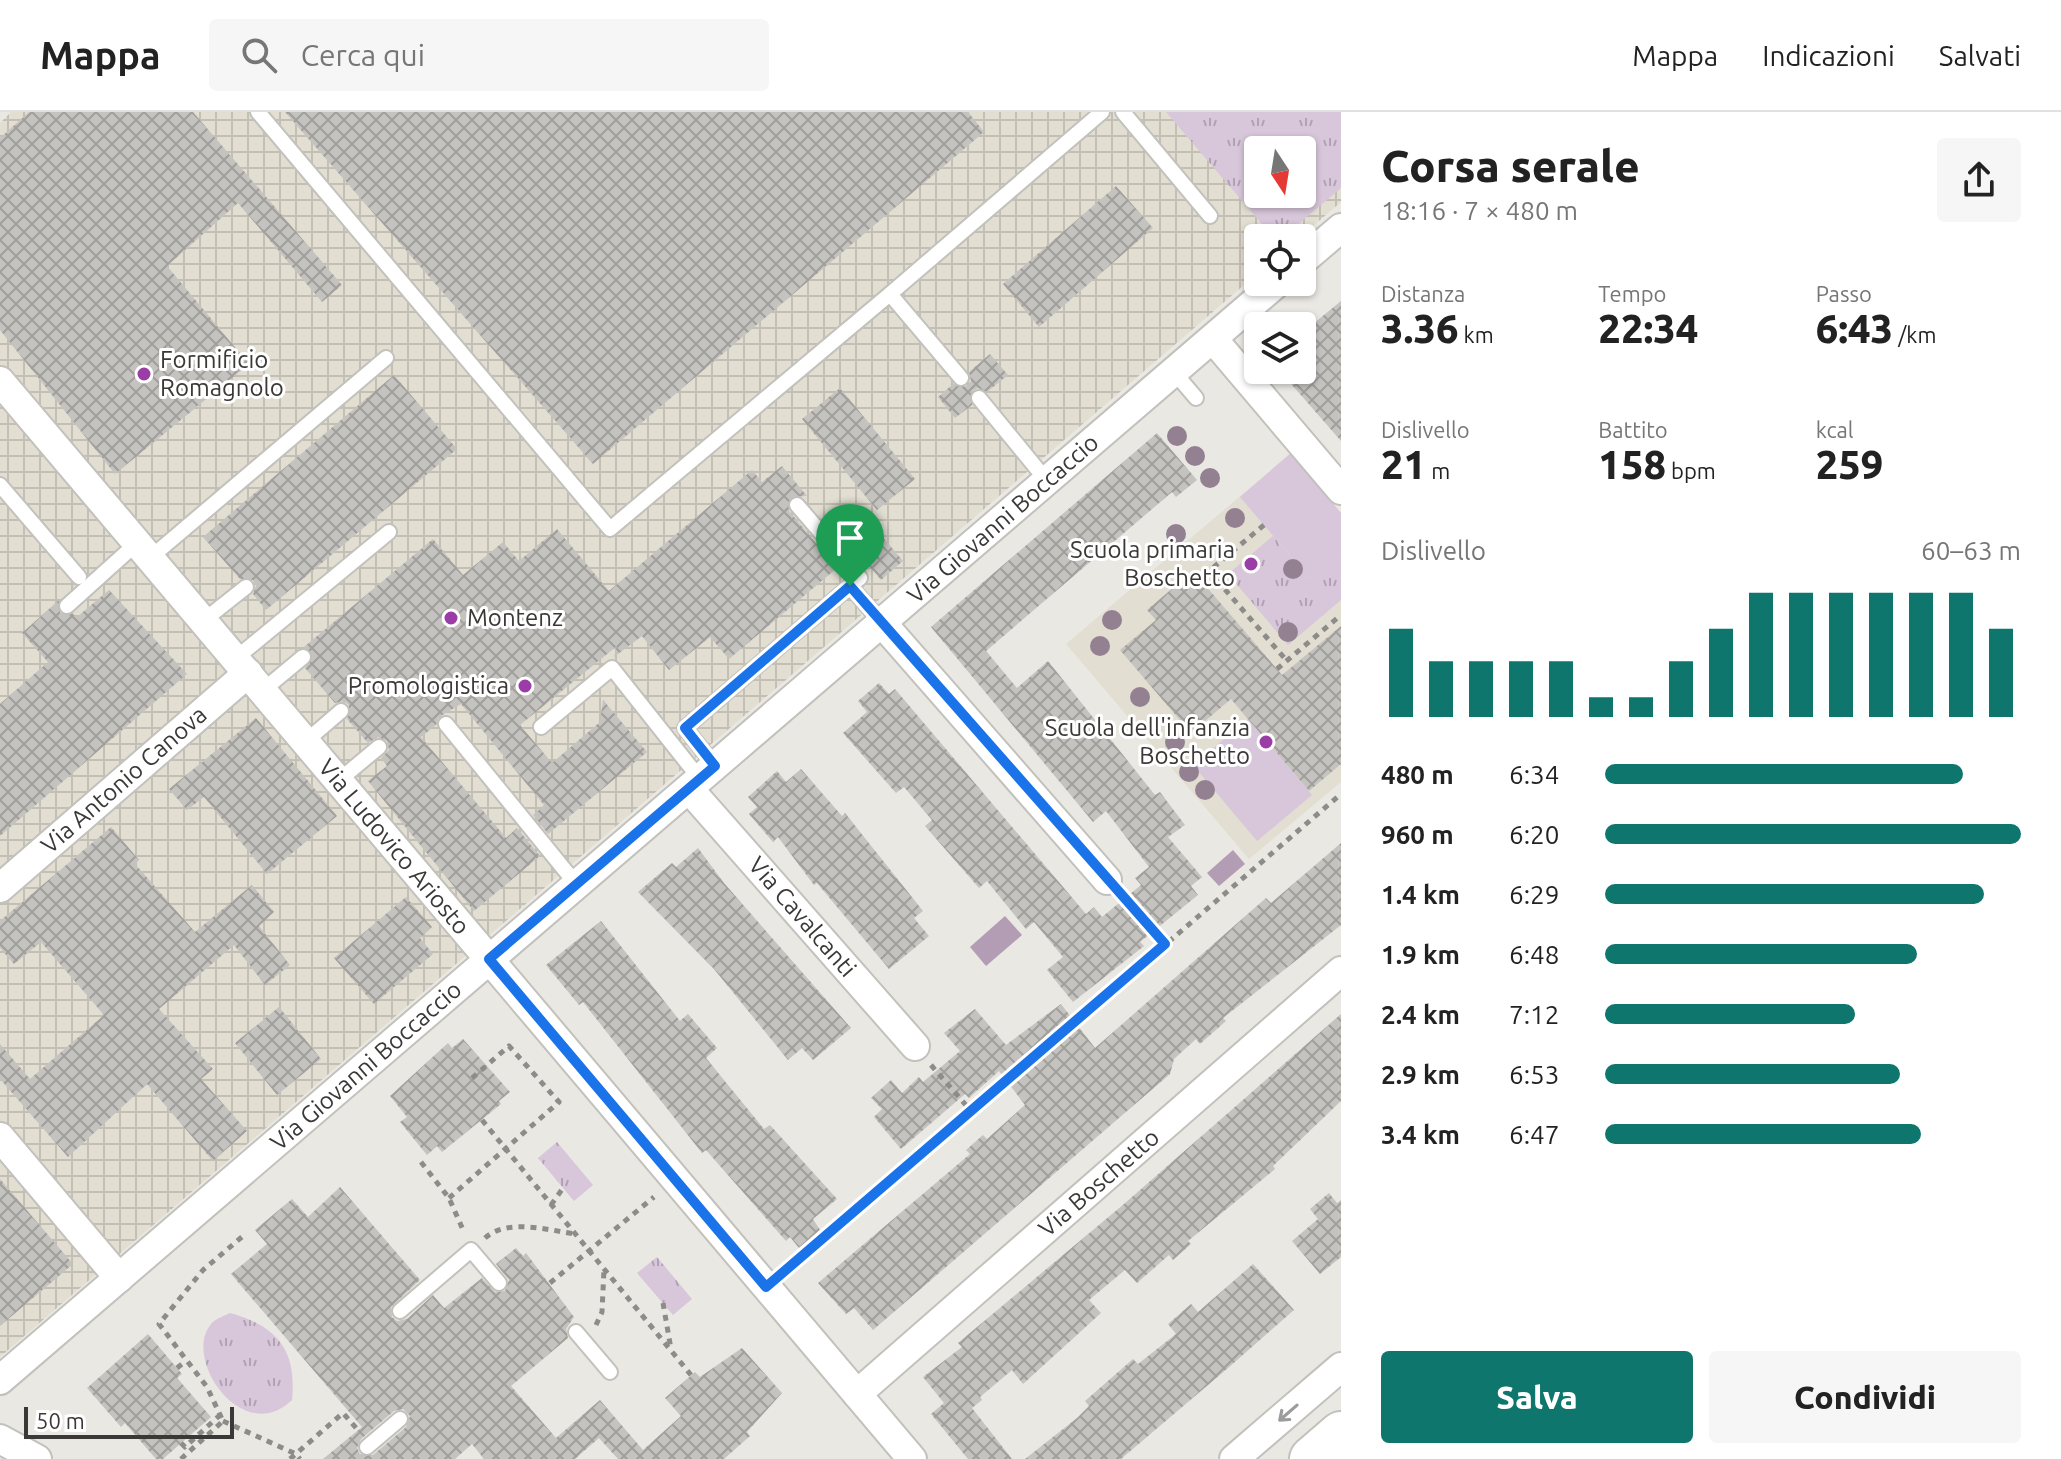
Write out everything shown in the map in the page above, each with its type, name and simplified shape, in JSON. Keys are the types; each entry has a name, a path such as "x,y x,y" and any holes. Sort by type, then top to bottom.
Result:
{"main road":[{"path":"1312,1459 1341,1434"}],"street":[{"path":"1316,249 1341,228"},
{"name":"Via Giovanni Boccaccio","path":"0,1380 1262,296"},
{"path":"1213,339 1341,490"},
{"name":"Via Ludovico Ariosto","path":"0,381 912,1459"},
{"path":"882,623 1107,880"},
{"name":"Via Antonio Canova","path":"0,888 248,674"},
{"name":"Via Cavalcanti","path":"701,778 915,1046"},
{"name":"Via Boschetto","path":"857,1394 1341,971"},
{"path":"0,1137 119,1278"},
{"path":"1234,1459 1341,1367"},
{"path":"0,1439 37,1459"}],"lane":[{"path":"258,112 610,529 1102,112"},
{"path":"1123,112 1210,216"},
{"path":"890,294 961,378"},
{"path":"67,606 144,550 386,358"},
{"path":"1174,372 1196,398"},
{"path":"979,398 1047,481"},
{"path":"0,485 79,577"},
{"path":"701,778 685,728 860,578 797,505"},
{"path":"248,674 389,532"},
{"path":"850,586 882,623"},
{"path":"203,621 246,587"},
{"path":"248,674 303,657"},
{"path":"541,727 612,668 701,778"},
{"path":"305,742 341,711"},
{"path":"446,724 577,885"},
{"path":"338,781 379,747"},
{"path":"400,1311 471,1250 499,1283"},
{"path":"580,1337 610,1372"},
{"path":"369,1445 400,1419"}],"path":[{"path":"1264,525 1209,571 1287,661"},
{"path":"1277,669 1341,615"},
{"path":"766,1287 1341,794"},
{"path":"1107,880 1165,944"},
{"path":"449,1198 559,1102 509,1046 471,1079"},
{"path":"915,1046 971,1111"},
{"path":"482,1120 691,1375"},
{"path":"421,1162 449,1198 471,1250 492,1232 503,1229 575,1234"},
{"path":"550,1283 676,1179"},
{"path":"551,1205 563,1188"},
{"path":"243,1236 203,1270 159,1324 207,1387 222,1418 298,1456"},
{"path":"580,1337 602,1312 604,1269"},
{"path":"663,1303 671,1350"},
{"path":"177,1368 186,1361"},
{"path":"290,1459 298,1456 343,1413 369,1445"},
{"path":"181,1443 185,1447 222,1418"},
{"path":"181,1459 222,1418"}],"shaded area":[{"path":"11,112 1341,112 1341,202 1315,224 1244,224 1244,285 0,1357 0,123"},
{"name":"Scuola primaria Boschetto","path":"1291,453 1341,513 1341,782 1249,859 1066,644"},
{"path":"1233,850 1245,864 1219,886 1207,873"},
{"path":"1005,916 1022,935 986,966 970,947"}],"green space":[{"path":"1166,112 1341,112 1341,188 1299,224 1262,224 1248,208 1316,208 1316,136 1244,136 1244,203"},
{"path":"1291,453 1341,513 1341,553 1310,579 1240,497"},
{"path":"1273,536 1310,579 1341,553 1341,600 1288,645 1228,574"},
{"path":"1248,719 1312,795 1257,841 1193,765"},
{"path":"557,1142 593,1185 574,1201 538,1158"},
{"path":"657,1257 692,1299 673,1315 637,1273"},
{"path":"230,1313 261,1325 281,1343 287,1354 293,1383 292,1400 273,1412 253,1413 235,1405 220,1391 209,1373 204,1354 205,1336 214,1321"}],"building":[{"path":"29,112 193,112 342,285 322,302 238,203 167,266 249,364 115,474 0,330 0,138"},
{"path":"285,112 968,112 984,132 593,464"},
{"path":"1116,186 1153,228 1039,327 1003,284"},
{"path":"1341,301 1341,441 1291,384 1316,384 1316,322"},
{"path":"990,354 1008,375 987,392 978,388 972,391 972,405 955,418 938,397 953,384 967,386 971,381 969,372"},
{"path":"394,375 457,449 266,610 253,594 256,586 253,580 240,579 203,537"},
{"path":"840,388 915,479 877,510 802,419"},
{"path":"1157,433 1197,480 1176,497 1172,492 986,651 1017,688 1048,661 1155,795 1160,792 1185,825 1168,837 1202,877 1191,886 1198,895 1140,942 1144,946 1073,1002 1047,970 1063,957 1034,922 1026,929 987,881 979,888 925,826 932,820 904,787 896,793 843,733 867,712 858,701 879,683 889,694 895,689 1086,914 1094,907 1102,917 1141,885 1135,878 1149,867 1106,811 1093,822 931,627"},
{"path":"782,466 807,496 791,497 789,511 837,568 729,659 710,637 669,670 642,636 614,657 617,646 520,725 552,763 600,722 603,700 647,752 548,834 533,815 544,805 461,704 439,717 436,725 421,737 506,838 517,828 540,856 474,911 368,781 387,766 381,758 389,750 387,741 378,737 368,743 347,719 349,705 344,701 335,703 305,668 313,656 304,647 433,539 463,575 503,542 519,561 557,529 609,591 752,470 762,482"},
{"path":"876,529 903,561 881,580 854,548"},
{"path":"1193,571 1282,675 1341,626 1341,764 1309,791 1231,699 1191,733 1120,650 1156,620 1147,610"},
{"path":"109,590 187,674 0,836 0,704 48,662 22,633 59,600 60,613 77,617"},
{"path":"256,718 337,816 267,874 204,797 187,810 169,789"},
{"path":"801,769 842,816 845,813 923,911 914,918 929,936 889,969 817,883 814,885 778,837 773,842 749,814 757,807 748,797 777,771 786,782"},
{"path":"111,827 139,860 135,864 195,932 252,885 274,912 259,926 290,965 265,985 234,945 159,1009 213,1069 201,1079 247,1131 213,1161 147,1084 68,1157 0,1079 0,1044 30,1079 104,1015 41,942 14,964 0,948 0,921"},
{"path":"1341,843 1341,925 1223,1018 1226,1021 1200,1044 1196,1039 1174,1059 1170,1074 873,1330 854,1308 846,1314 818,1283 970,1154 966,1150 983,1135 987,1139 1025,1105 999,1071 969,1098 965,1094 901,1149 874,1117 882,1109 871,1098 891,1080 902,1093 919,1077 923,1082 960,1051 944,1033 975,1009 1006,1045 1061,1004 1095,1048 1266,898 1271,903"},
{"path":"698,848 724,883 851,1028 813,1060 802,1048 788,1060 714,969 638,892 672,863 676,867"},
{"path":"406,897 432,927 420,938 433,954 374,1004 334,958"},
{"path":"601,921 680,1021 688,1014 717,1048 706,1058 764,1129 770,1125 837,1199 813,1219 820,1230 799,1248 790,1237 786,1241 706,1150 702,1153 583,1002 579,1005 546,965"},
{"path":"279,1007 321,1059 277,1095 235,1043"},
{"path":"1341,1014 1341,1101 1273,1166 1275,1169 1188,1241 1191,1244 1173,1260 1169,1255 1137,1283 1125,1270 1089,1300 1101,1313 1023,1384 1012,1370 980,1397 982,1400 972,1408 1012,1459 968,1459 931,1414 944,1403 923,1377 962,1347 958,1343 1124,1204"},
{"path":"463,1039 510,1092 499,1101 501,1104 442,1152 437,1146 427,1155 400,1122 407,1117 390,1096 448,1043 452,1048"},
{"path":"0,1179 73,1264 0,1326"},
{"path":"340,1187 420,1280 391,1307 392,1317 397,1321 407,1319 433,1295 444,1308 482,1278 495,1292 505,1291 509,1280 496,1264 516,1248 523,1256 526,1253 574,1317 566,1329 568,1338 511,1386 556,1438 600,1400 643,1450 681,1416 665,1398 695,1372 700,1377 742,1348 782,1393 747,1432 750,1436 724,1459 618,1459 599,1438 575,1459 484,1459 472,1444 455,1459 323,1459 362,1427 231,1274 267,1244 255,1230 292,1199 308,1217","holes":["403,1409 410,1416 406,1427 373,1455 360,1454 357,1448 361,1439 394,1411"]},
{"path":"1329,1193 1337,1203 1341,1200 1341,1257 1320,1274 1292,1241 1318,1219 1310,1209"},
{"path":"1253,1264 1294,1310 1228,1368 1121,1459 1025,1459 1077,1418 1089,1406 1085,1401 1133,1359 1138,1364 1176,1334 1168,1324 1191,1304 1198,1312"},
{"path":"148,1334 182,1374 177,1378 211,1417 163,1459 156,1459 125,1423 121,1427 87,1388"}],"place":[{"name":"Formificio Romagnolo","path":"144,374"},
{"name":"Scuola primaria Boschetto","path":"1251,564"},
{"name":"Montenz","path":"451,618"},
{"name":"Promologistica","path":"525,686"},
{"name":"Scuola dell'infanzia Boschetto","path":"1266,742"}],"route":[{"path":"850,586 1165,944 766,1287 489,959 715,766 685,728 850,586"}]}
